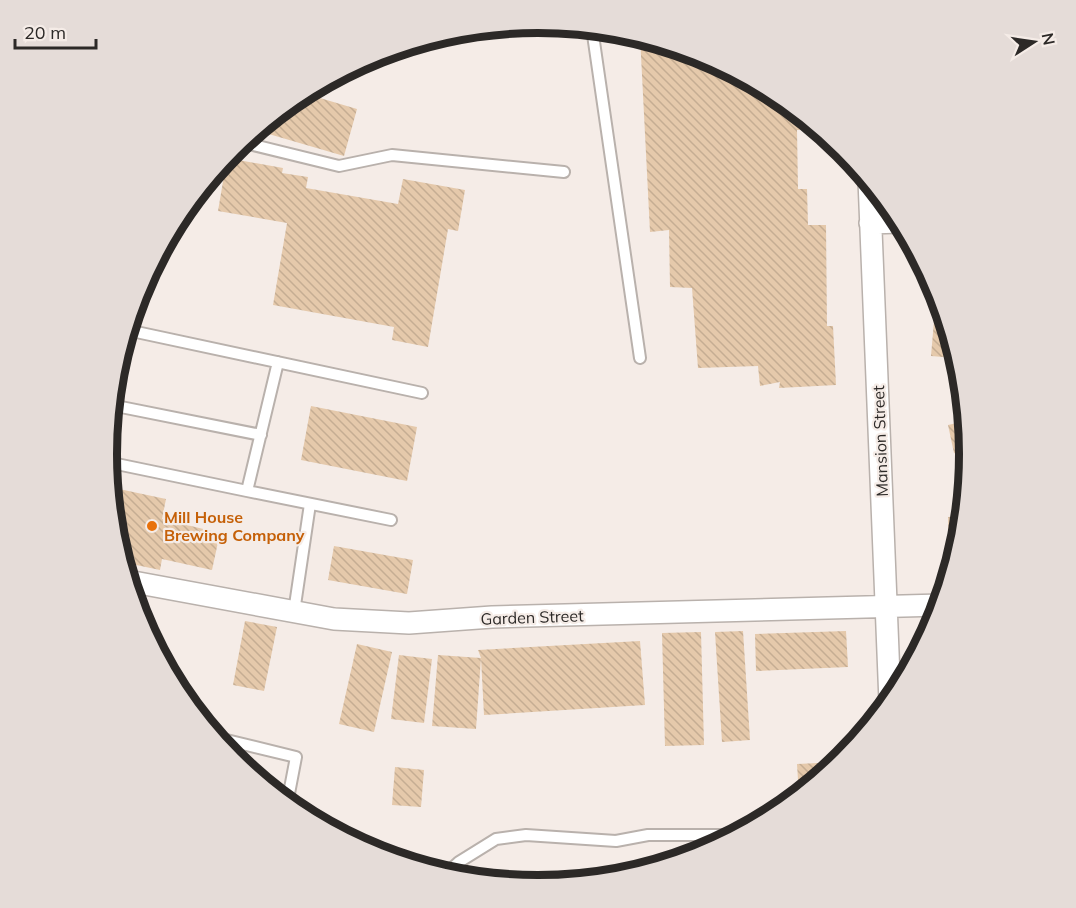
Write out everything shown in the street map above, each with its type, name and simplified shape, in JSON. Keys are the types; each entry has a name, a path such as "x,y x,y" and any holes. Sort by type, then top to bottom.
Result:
{"street":[{"name":"Mansion Street","path":"869,195 889,686"},
{"path":"870,224 890,223"},
{"name":"Garden Street","path":"137,582 334,619 409,623 492,617 931,605"}],"lane":[{"path":"593,37 640,358"},
{"path":"252,145 339,166 392,155 564,172"},
{"path":"135,332 422,393"},
{"path":"247,491 278,362"},
{"path":"120,407 261,435"},
{"path":"117,464 391,520"},
{"path":"294,612 310,504"},
{"path":"229,741 296,757 289,793"},
{"path":"454,867 496,839 526,835 616,841 648,835 719,834"}],"building":[{"path":"640,46 673,55 724,76 749,89 806,129 797,130 798,189 807,189 808,225 826,225 827,326 833,326 836,385 779,388 780,382 760,386 758,366 698,368 692,288 670,287 669,230 650,232"},
{"path":"316,97 357,109 344,156 265,133"},
{"path":"236,160 283,168 282,173 308,177 306,188 398,204 403,179 465,190 458,231 448,229 428,347 392,340 394,327 273,305 287,223 218,211 225,172"},
{"path":"935,313 948,357 931,356"},
{"path":"311,406 417,427 407,481 301,460"},
{"path":"958,423 959,455 954,453 948,425"},
{"name":"Mill House Brewing Company","path":"119,490 166,499 162,519 220,533 212,570 162,559 160,570 131,564"},
{"path":"948,517 954,517 949,546"},
{"path":"334,546 413,560 407,594 328,580"},
{"path":"245,621 277,627 264,691 233,685"},
{"path":"743,631 750,740 722,742 715,632"},
{"path":"846,631 848,667 756,671 755,634"},
{"path":"701,632 704,745 665,746 662,633"},
{"path":"640,641 645,705 484,715 481,658 478,650"},
{"path":"357,644 392,652 374,732 339,724"},
{"path":"399,655 432,659 424,723 391,719"},
{"path":"438,655 481,658 476,729 432,726"},
{"path":"825,763 798,785 797,764"},
{"path":"395,767 424,770 421,807 392,805"}],"place":[{"name":"Mill House Brewing Company","path":"152,526"}]}
